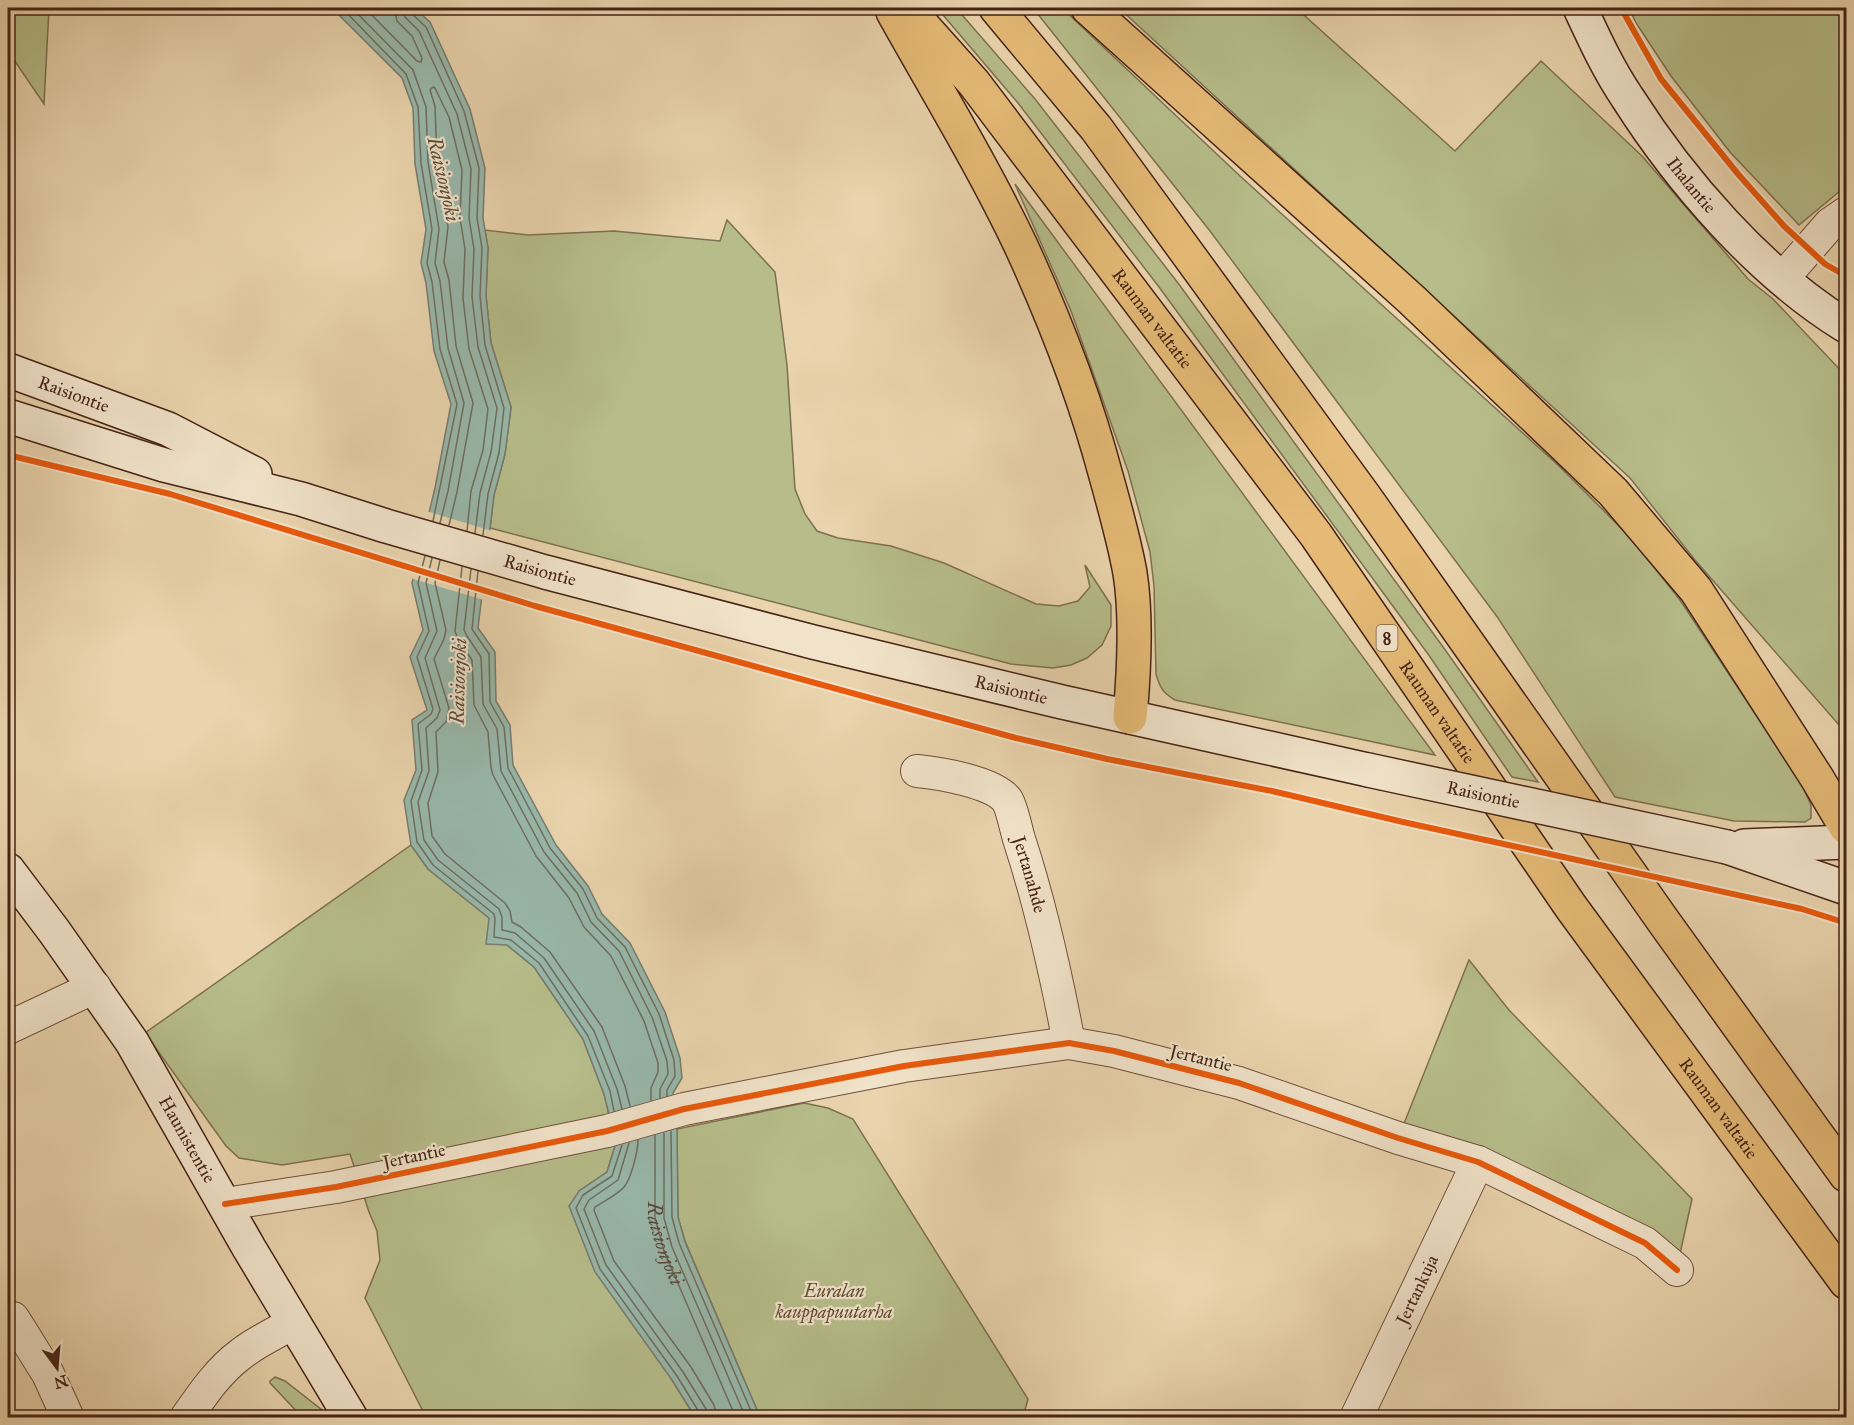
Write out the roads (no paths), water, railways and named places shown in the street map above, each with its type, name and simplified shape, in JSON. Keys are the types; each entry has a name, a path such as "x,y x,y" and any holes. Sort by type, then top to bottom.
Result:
{"highway":[{"path":"890,8 991,188 1021,247 1052,318 1097,443 1121,530 1130,574 1133,639 1130,717"},
{"name":"Rauman valtatie","path":"908,8 974,83 1316,535 1571,907 1846,1282"},
{"path":"996,8 1116,155 1365,497 1664,922 1846,1175"},
{"path":"1088,8 1412,300 1613,492 1696,590 1846,827"}],"main road":[{"name":"Ihalantie","path":"1580,8 1626,96 1703,199 1743,244 1824,312 1846,326"},
{"name":"Raisiontie","path":"8,370 168,429 301,499"},
{"name":"Raisiontie","path":"8,416 164,465 301,499 545,572 813,642 1130,717 1727,847 1846,888"},
{"name":"Raisiontie","path":"1727,847 1846,842"},
{"name":"Haunistentie","path":"8,870 132,1042 293,1323 351,1418"}],"street":[{"path":"1783,278 1830,224 1846,213"},
{"name":"Jertanahde","path":"917,771 960,778 997,793 1007,801 1028,866 1052,955 1069,1043"},
{"path":"8,1028 94,987"},
{"name":"Jertantie","path":"225,1204 336,1187 607,1131 684,1109 904,1066 1069,1043 1114,1051 1239,1083 1398,1138 1478,1162 1645,1243 1677,1270"},
{"name":"Jertankuja","path":"1356,1418 1478,1162"},
{"path":"13,1318 48,1374 68,1418"},
{"path":"186,1418 205,1390 228,1364 242,1353 293,1323"}],"water":[{"name":"Raisionjoki","path":"332,8 414,8 430,22 470,109 485,168 483,218 488,248 486,296 491,343 511,407 505,454 494,495 478,628 495,652 496,701 510,725 513,765 556,845 588,886 602,914 630,943 665,1012 680,1058 682,1078 673,1093 677,1129 678,1217 685,1242 760,1417 695,1417 672,1380 595,1272 569,1206 579,1191 607,1172 616,1143 604,1094 583,1039 534,967 507,945 486,944 489,918 428,869 411,845 404,800 416,770 412,720 427,710 410,657 423,630 412,583 435,488 451,404 434,351 426,283 421,263 426,229 415,164 413,108 402,78"}],"park label":[{"name":"Euralan kauppapuutarha","path":"834,1301"}]}
